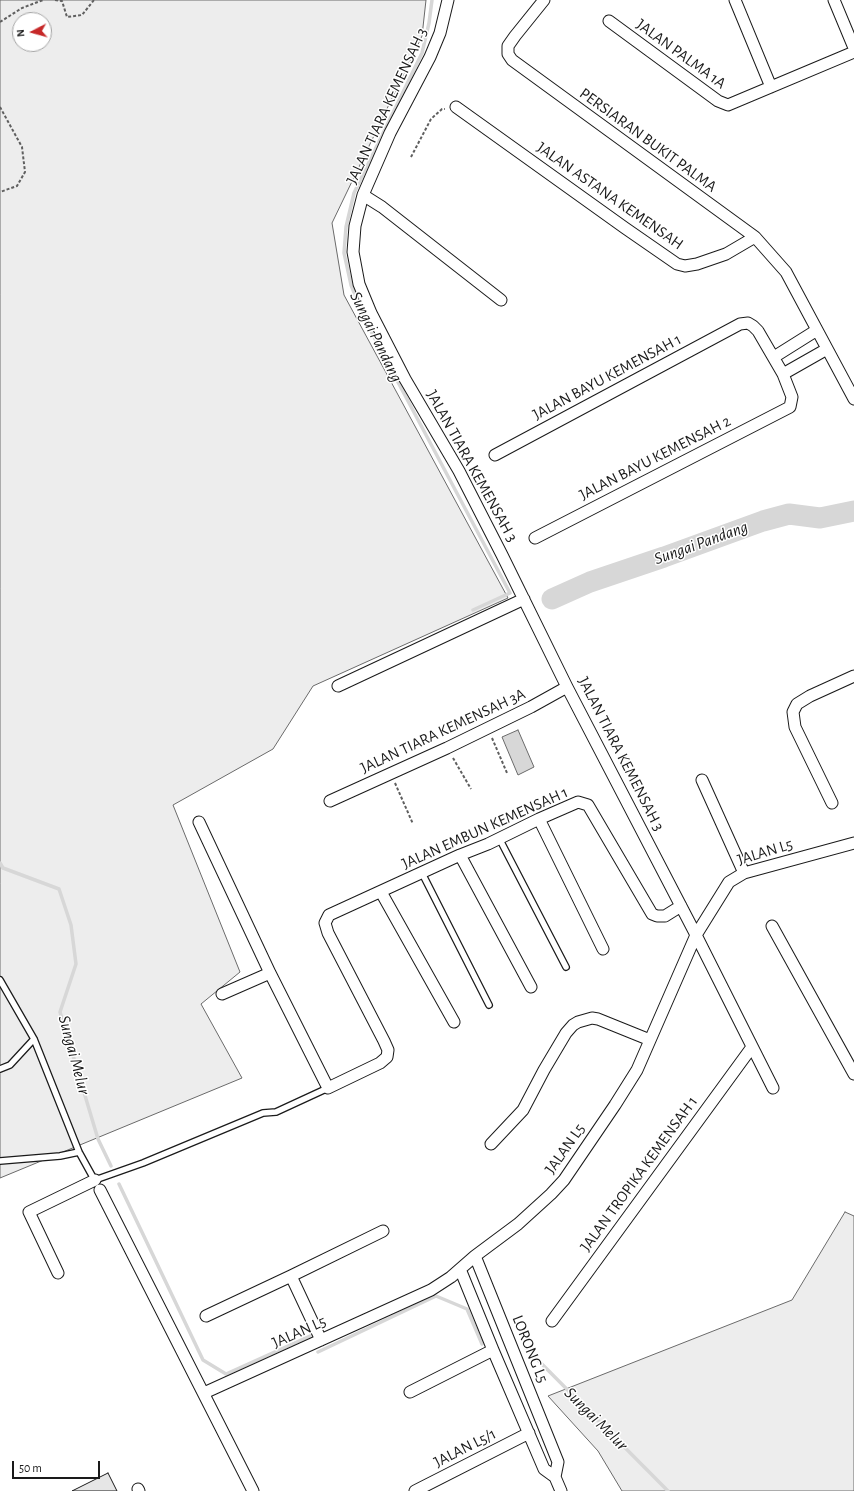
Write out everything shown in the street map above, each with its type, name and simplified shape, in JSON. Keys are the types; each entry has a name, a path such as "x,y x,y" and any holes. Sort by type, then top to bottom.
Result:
{"street":[{"name":"JALAN TIARA KEMENSAH 3","path":"448,0 440,33 430,57 390,133 363,194 355,226 353,252 359,284 371,314 405,379 459,471 567,687 696,934 773,1088"},
{"name":"PERSIARAN BUKIT PALMA","path":"544,0 508,46 508,54 512,60 522,69 755,237 786,272 854,398"},
{"path":"735,0 771,87 854,52"},
{"path":"834,0 854,48"},
{"name":"JALAN PALMA 1A","path":"608,21 718,101 728,105 771,87"},
{"name":"JALAN ASTANA KEMENSAH","path":"456,107 625,228 678,264 685,266 697,264 726,254 755,237"},
{"path":"363,194 382,207 501,300"},
{"name":"JALAN BAYU KEMENSAH 1","path":"495,455 734,326 748,323 753,326 758,331 774,357"},
{"path":"817,330 774,357 783,374 827,349"},
{"name":"JALAN BAYU KEMENSAH 2","path":"535,538 790,407 792,396 783,374"},
{"path":"338,686 524,599"},
{"path":"832,803 795,727 793,712 797,704 810,696 854,676"},
{"name":"JALAN TIARA KEMENSAH 3A","path":"330,801 447,748 531,707 567,687"},
{"path":"702,780 744,873"},
{"name":"JALAN EMBUN KEMENSAH 1","path":"328,1088 380,1063 387,1057 388,1050 326,928 329,915 578,802 588,805 652,914 664,916 681,906"},
{"path":"539,819 603,949"},
{"path":"199,822 270,973 328,1088"},
{"name":"JALAN L5","path":"204,1393 432,1290 518,1224 564,1180 619,1099 636,1070 650,1040 696,934 729,882 744,873 854,844"},
{"path":"460,855 531,987"},
{"path":"381,892 454,1022"},
{"path":"772,926 854,1074"},
{"path":"222,994 270,973"},
{"path":"491,1144 523,1110 566,1033 578,1022 598,1018 650,1040"},
{"name":"JALAN TROPIKA KEMENSAH 1","path":"552,1321 752,1047"},
{"path":"58,1273 30,1212 97,1185 204,1393 252,1491"},
{"path":"206,1316 383,1231"},
{"name":"LORONG L5","path":"475,1256 558,1462 555,1477"},
{"name":"LORONG L5","path":"460,1269 544,1469 555,1477 561,1491"},
{"path":"292,1276 321,1340"},
{"path":"410,1392 493,1350"},
{"name":"JALAN L5/1","path":"415,1491 529,1433"}],"lane":[{"path":"499,838 566,967"},
{"path":"422,873 489,1005"},
{"path":"0,980 34,1039 79,1152 97,1185 142,1163 263,1113 276,1112 328,1088"},
{"path":"0,1069 10,1065 34,1039"},
{"path":"0,1161 60,1156 79,1152"}],"path":[{"path":"0,22 22,8 43,0"},
{"path":"55,0 62,1 67,17 82,15 94,0"},
{"path":"0,107 22,147 25,172 17,186 0,192"},
{"path":"411,157 431,119 442,109 456,107"},
{"path":"488,728 507,773"},
{"path":"447,748 471,789"},
{"path":"390,774 413,824"}],"shaded area":[{"path":"0,0 426,0 422,36 332,223 344,295 508,598 313,686 273,749 173,805 240,972 201,1004 242,1078 0,1178"},
{"path":"518,730 534,767 518,775 502,737"},
{"path":"845,1212 854,1216 854,1491 622,1491 598,1451 548,1396 792,1300"}],"building":[{"path":"108,1473 117,1491 72,1491"}],"waterway":[{"name":"Sungai Pandang","path":"432,0 429,23 422,53 354,193 346,227 344,253 351,285 366,322 510,593 473,610"},
{"name":"Sungai Pandang","path":"552,599 590,582 763,521 789,514 820,518 854,511"},
{"name":"Sungai Melur","path":"0,863 3,868 59,889 71,925 76,964 60,1012 98,1139 111,1166"},
{"name":"Sungai Melur","path":"119,1184 203,1360 226,1374 310,1336"},
{"name":"Sungai Melur","path":"318,1352 436,1296 467,1309 482,1344"},
{"name":"Sungai Melur","path":"525,1347 668,1491"}]}
